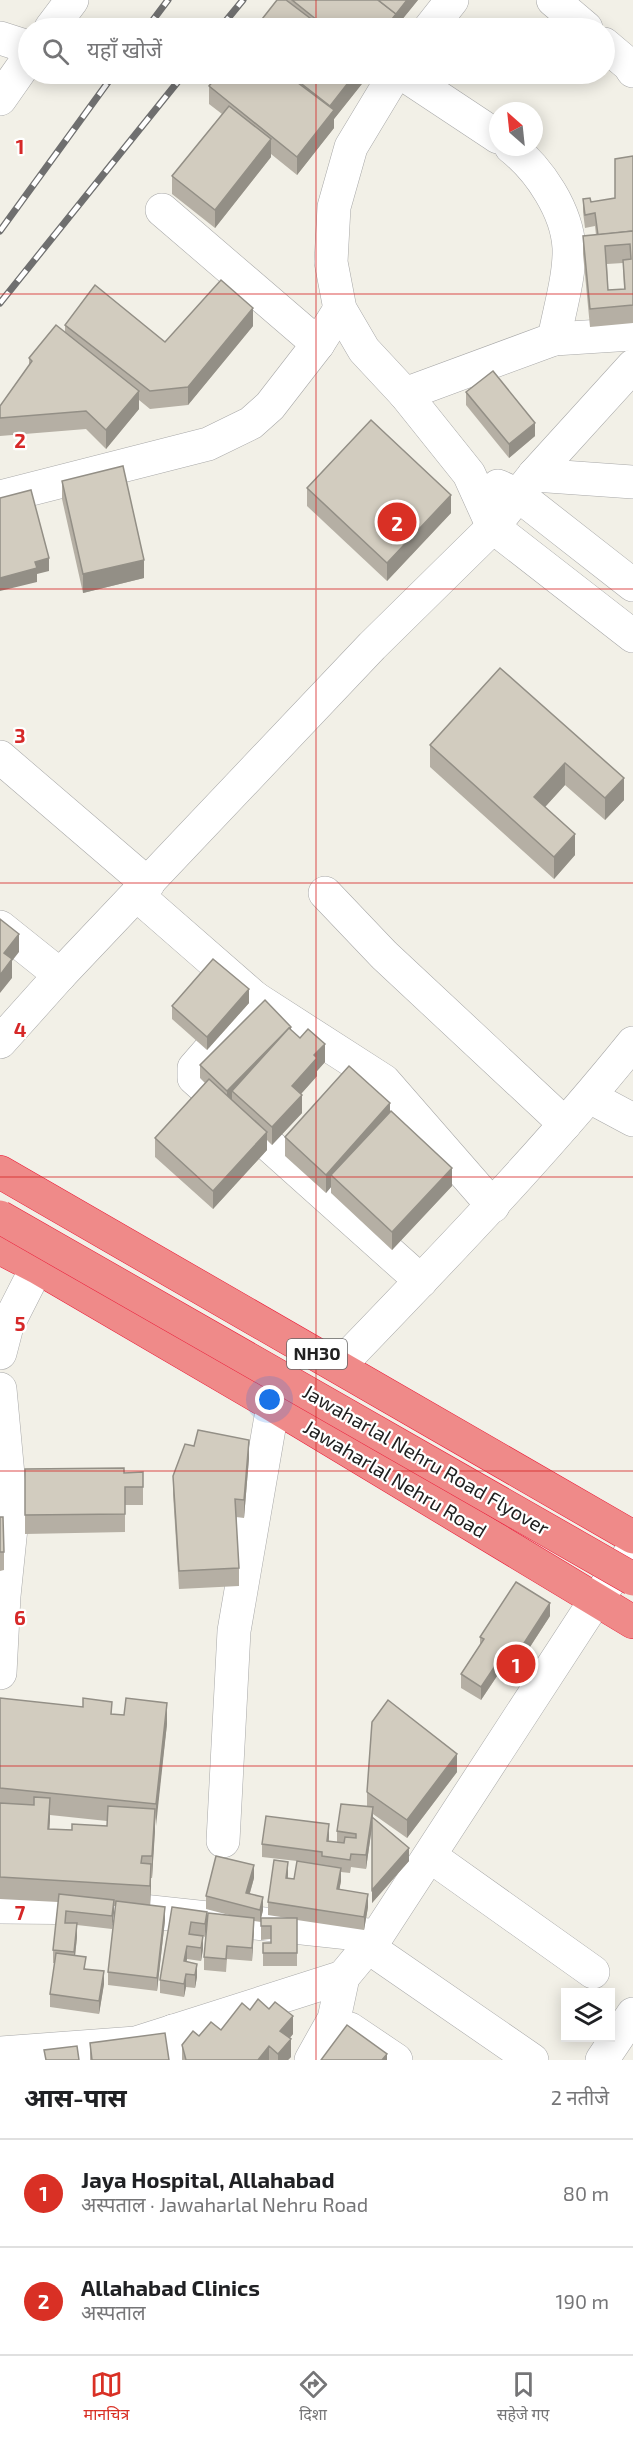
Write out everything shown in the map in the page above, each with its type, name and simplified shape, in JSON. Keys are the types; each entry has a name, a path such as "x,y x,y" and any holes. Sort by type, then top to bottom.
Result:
{"highway":[{"name":"NH30","path":"0,1172 633,1537"},
{"name":"Jawaharlal Nehru Road Flyover","path":"0,1217 633,1578"},
{"name":"Jawaharlal Nehru Road","path":"0,1248 37,1267 273,1405 633,1622"}],"street":[{"path":"58,18 72,0"},
{"path":"438,18 452,0"},
{"path":"553,0 574,18"},
{"path":"0,38 18,44"},
{"path":"615,53 633,71"},
{"path":"0,99 18,73"},
{"path":"389,84 351,147 334,207 331,262 340,309 364,350 405,394 469,474 493,527 633,636"},
{"path":"418,84 489,131"},
{"path":"523,156 544,184 561,217 569,248 554,339"},
{"path":"162,210 318,344"},
{"path":"0,497 208,444 251,423 270,406 318,344 340,309"},
{"path":"405,394 554,339 633,334"},
{"path":"0,1042 60,975 372,646 493,527 526,485 633,366"},
{"path":"469,474 526,485 633,482"},
{"path":"526,485 633,585"},
{"path":"0,757 255,998 384,1081 493,1206"},
{"path":"326,892 384,955 565,1124"},
{"path":"0,927 60,975"},
{"path":"255,998 194,1068 194,1078 421,1281"},
{"path":"339,1366 493,1206 590,1097 633,1043"},
{"path":"590,1097 633,1120"},
{"path":"0,1353 7,1326 37,1267"},
{"path":"0,1389 12,1518 4,1596 0,1673"},
{"path":"223,1841 234,1631 273,1405"},
{"path":"310,2060 334,2019 343,1977 372,1942 595,1601 633,1550"},
{"path":"430,1856 593,1972"},
{"path":"0,1906 114,1908 372,1942 532,2060"},
{"path":"0,2053 136,2043 176,2045 343,1977"},
{"path":"602,2060 633,2014"},
{"path":"334,2019 396,2060"}],"building":[{"path":"277,0 286,0 310,18 263,18"},
{"path":"292,0 378,0 396,14 393,18 314,18"},
{"path":"378,0 407,0 396,14"},
{"path":"211,84 299,84 334,110 297,157 209,86"},
{"path":"302,84 347,84 330,106"},
{"path":"229,106 271,139 215,210 172,176"},
{"path":"633,156 633,231 598,235 595,213 585,215 583,199 590,198 591,202 615,198 615,159"},
{"path":"633,231 633,305 590,309 583,236","holes":["630,244 631,259 623,260 625,289 608,290 605,246"]},
{"path":"221,280 253,308 188,387 150,391 65,325 95,285 165,342"},
{"path":"56,325 139,391 106,430 86,411 0,418 0,406 32,361 29,358"},
{"path":"493,371 535,423 509,444 466,392"},
{"path":"371,420 451,495 387,563 307,488"},
{"path":"123,466 144,560 83,574 62,481"},
{"path":"31,490 49,558 35,562 37,568 0,578 0,498"},
{"path":"500,668 624,778 605,798 565,763 534,797 575,834 554,857 430,745"},
{"path":"0,919 19,934 4,953 12,959 0,975"},
{"path":"213,959 249,989 207,1037 172,1006"},
{"path":"265,1000 291,1027 227,1091 200,1065"},
{"path":"289,1028 300,1038 308,1029 325,1044 314,1055 317,1058 292,1086 302,1095 272,1127 232,1091"},
{"path":"349,1066 390,1103 326,1175 285,1137"},
{"path":"209,1079 267,1132 213,1191 155,1138"},
{"path":"391,1111 452,1168 392,1232 331,1175"},
{"path":"198,1430 249,1440 244,1500 235,1499 239,1568 179,1571 173,1476 185,1444 194,1446"},
{"path":"124,1468 124,1473 143,1472 143,1487 125,1487 125,1514 25,1515 25,1469"},
{"path":"0,1517 3,1517 4,1552 0,1552"},
{"path":"516,1582 550,1603 515,1657 505,1651 481,1687 461,1674 484,1639 480,1637"},
{"path":"0,1698 83,1707 83,1698 112,1702 111,1714 124,1715 126,1698 167,1703 156,1804 0,1788"},
{"path":"388,1700 457,1754 407,1820 367,1792 372,1722"},
{"path":"34,1797 50,1798 48,1829 72,1830 72,1824 107,1826 108,1806 155,1809 152,1856 142,1856 141,1863 151,1864 150,1886 0,1877 0,1803 34,1805"},
{"path":"341,1804 373,1807 366,1855 351,1854 350,1860 322,1856 322,1852 262,1844 266,1816 329,1824 327,1841 344,1843 345,1837 356,1838 356,1834 337,1831"},
{"path":"372,1817 409,1848 372,1890"},
{"path":"216,1856 254,1865 246,1893 263,1897 260,1910 206,1896"},
{"path":"274,1860 288,1862 286,1878 294,1879 297,1861 341,1868 337,1889 368,1894 364,1917 268,1902"},
{"path":"59,1894 114,1900 112,1916 66,1911 65,1923 77,1923 74,1952 53,1950"},
{"path":"116,1901 165,1907 157,1978 108,1972"},
{"path":"172,1907 207,1912 205,1924 191,1922 189,1934 203,1936 201,1948 187,1946 184,1961 197,1964 195,1975 186,1974 184,1984 160,1980"},
{"path":"208,1913 254,1918 252,1948 227,1946 226,1959 204,1957"},
{"path":"261,1918 297,1918 297,1953 263,1953 263,1943 271,1943 271,1926 261,1926"},
{"path":"56,1953 86,1957 84,1969 104,1971 99,2001 50,1994"},
{"path":"258,1999 269,2009 275,2002 293,2016 280,2031 291,2039 278,2054 269,2046 258,2060 186,2060 182,2045 193,2031 199,2036 211,2022 221,2030 242,2003 250,2010"},
{"path":"347,2025 387,2054 382,2060 321,2060"},
{"path":"165,2033 169,2060 92,2060 90,2043"},
{"path":"77,2046 79,2060 46,2060 44,2050"}],"railway":[{"path":"154,18 168,0"},
{"path":"228,18 243,0"},
{"path":"0,231 107,84"},
{"path":"0,303 176,84"}],"place":[{"name":"Allahabad Clinics","path":"397,522"},
{"name":"Jaya Hospital, Allahabad","path":"516,1664"}]}
